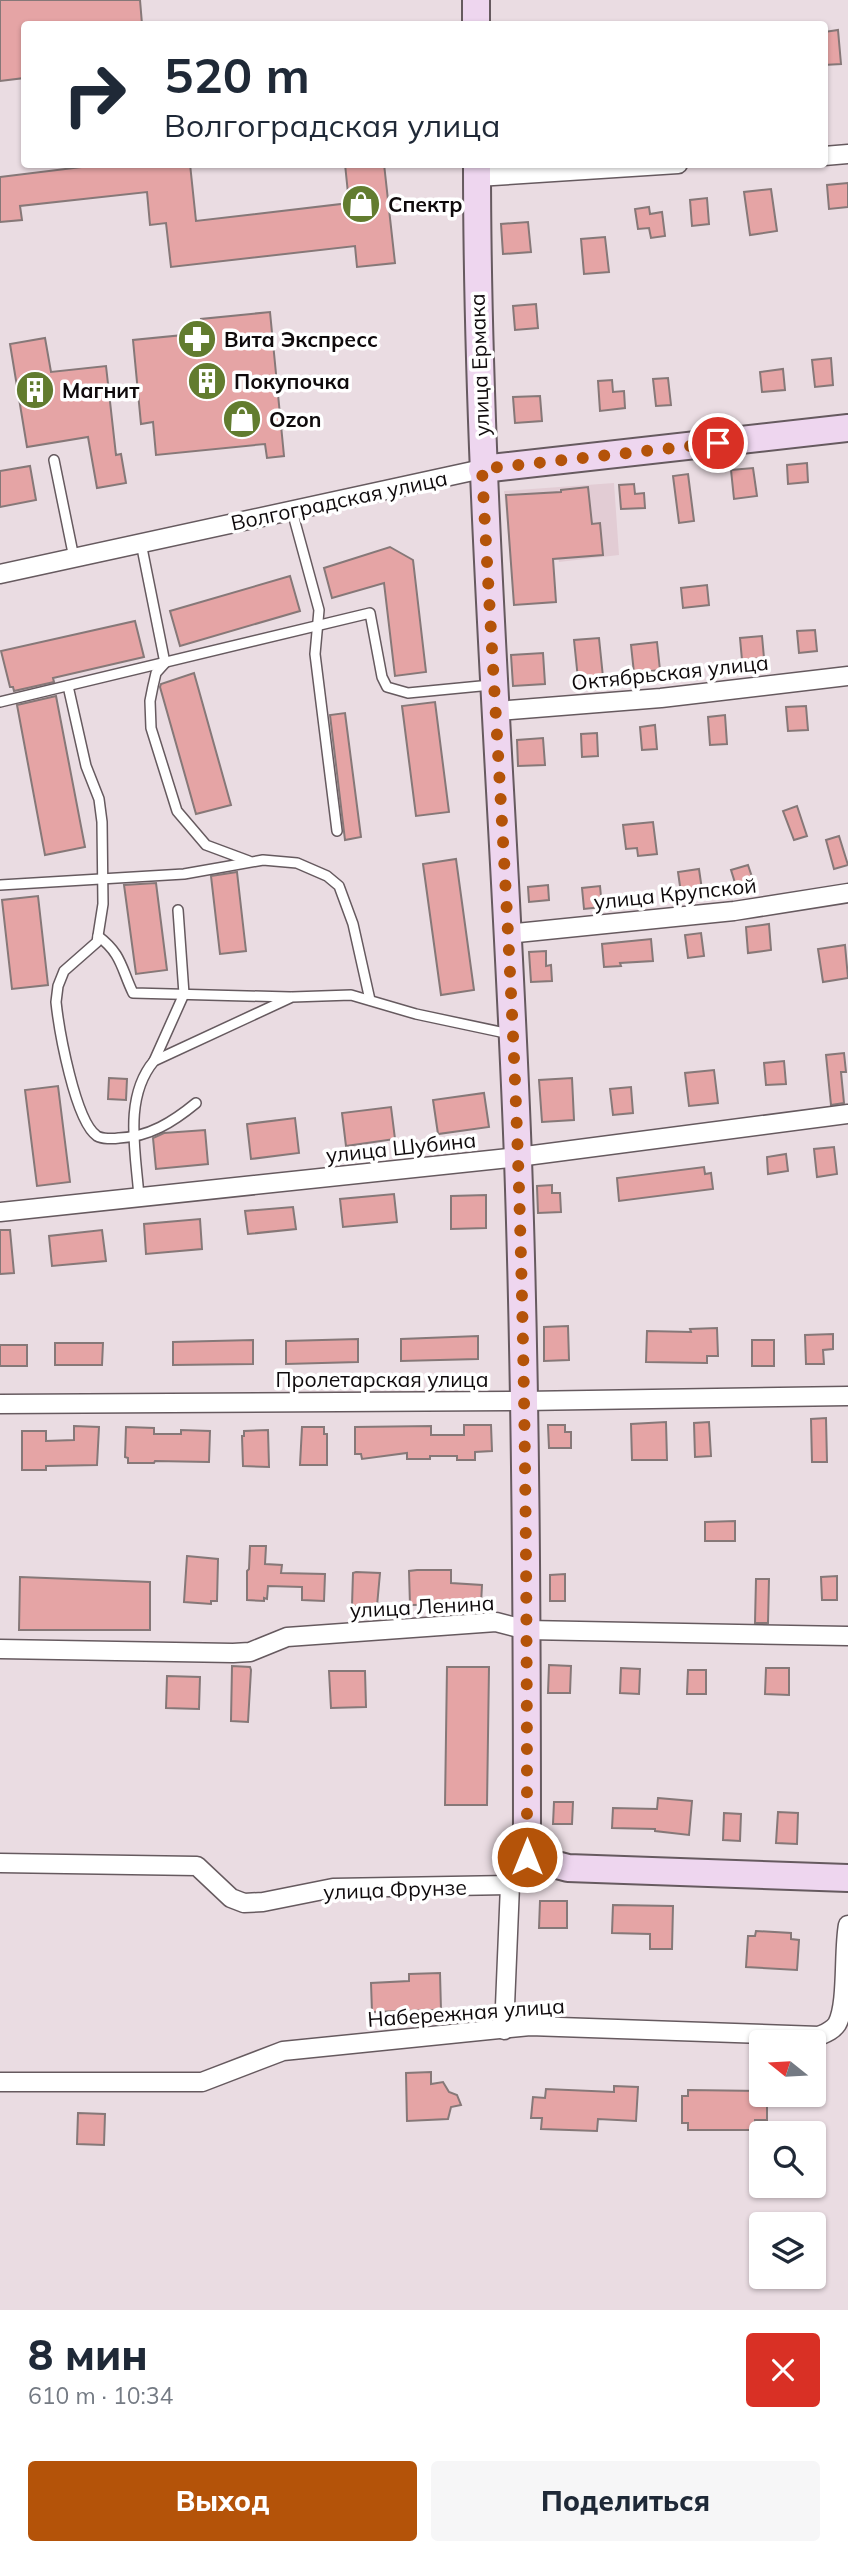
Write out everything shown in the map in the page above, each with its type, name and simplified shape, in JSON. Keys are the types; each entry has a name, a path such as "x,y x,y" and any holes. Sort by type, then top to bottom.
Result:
{"street":[{"path":"476,0 476,21"},
{"path":"828,156 848,154"},
{"path":"477,171 563,168"},
{"name":"улица Ермака","path":"477,171 476,274 482,469 497,712 518,1157 527,1630 527,1857"},
{"name":"Волгоградская улица","path":"0,574 482,469 848,428"},
{"name":"Октябрьская улица","path":"497,712 661,698 848,676"},
{"name":"улица Крупской","path":"507,934 734,911 848,893"},
{"name":"улица Шубина","path":"0,1212 518,1157 848,1114"},
{"name":"Пролетарская улица","path":"0,1404 848,1396"},
{"name":"улица Ленина","path":"0,1649 233,1653 250,1652 287,1637 496,1622 527,1630 848,1636"},
{"path":"504,2030 510,1885 527,1857 568,1868 848,1878"},
{"name":"улица Фрунзе","path":"0,1863 197,1866 231,1898 244,1903 263,1902 332,1888 510,1885"},
{"name":"Набережная улица","path":"0,2082 202,2082 283,2051 530,2026 819,2036 830,2032 839,2023 843,2008 848,1925"}],"lane":[{"path":"54,460 74,558"},
{"path":"292,511 319,610 315,654 337,831"},
{"path":"141,543 165,663"},
{"path":"0,702 370,613 382,677 387,687 408,693 495,685"},
{"path":"165,663 156,673 153,686 150,701 151,728 177,811 206,845 250,862"},
{"path":"68,686 86,766 99,799 102,822 103,904 97,942 64,971 56,1002 58,1023 76,1100 97,1136 111,1139 135,1137 161,1128 196,1103"},
{"path":"0,885 184,874 272,860 297,863 327,876 339,886 353,924 370,1000"},
{"path":"139,1197 135,1137 136,1096 143,1074 155,1061 184,994 178,910"},
{"path":"98,936 112,947 119,957 133,993 292,997 351,995 416,1014 512,1034"},
{"path":"155,1061 292,997"}],"shaded area":[{"path":"614,483 619,555 559,562 558,556 510,558 504,491"}],"building":[{"path":"0,0 140,0 142,21 21,21 21,78 0,81"},
{"path":"838,30 841,64 828,65 828,31"},
{"path":"73,168 190,168 196,221 349,203 345,168 384,168 395,263 357,267 355,246 171,267 166,223 150,225 147,192 20,206 22,220 0,222 0,177"},
{"path":"848,183 848,207 829,209 827,185"},
{"path":"771,189 777,231 750,235 744,192"},
{"path":"707,198 709,224 692,226 690,200"},
{"path":"649,207 650,214 662,212 665,236 651,238 649,228 638,229 635,209"},
{"path":"528,222 531,252 503,254 501,224"},
{"path":"605,237 609,272 584,274 581,239"},
{"path":"536,304 538,328 515,330 513,306"},
{"name":"Покупочка","path":"270,312 284,456 267,458 265,444 156,455 153,422 141,424 133,340 203,333 201,319"},
{"path":"45,338 51,372 106,366 116,455 121,454 126,483 97,488 88,437 27,447 10,344"},
{"path":"831,358 833,385 815,387 812,360"},
{"path":"783,369 785,390 762,392 760,372"},
{"path":"668,378 671,405 656,406 653,379"},
{"path":"612,380 613,392 624,391 625,408 600,411 598,381"},
{"path":"540,396 542,421 515,423 513,397"},
{"path":"807,463 808,482 788,484 787,465"},
{"path":"30,466 36,500 0,507 0,471"},
{"path":"753,468 757,496 734,499 731,470"},
{"path":"688,474 694,521 679,523 673,476"},
{"path":"634,484 635,494 644,493 645,508 621,509 619,485"},
{"path":"588,487 592,524 600,523 603,555 553,559 556,602 514,605 506,495 561,492"},
{"path":"390,547 413,560 426,672 395,676 384,583 332,598 324,568"},
{"path":"290,576 300,611 180,646 170,611"},
{"path":"707,585 709,605 683,608 681,588"},
{"path":"135,621 144,657 53,678 54,682 14,691 13,687 10,687 1,651"},
{"path":"815,630 817,651 799,653 797,631"},
{"path":"762,636 764,658 742,660 740,638"},
{"path":"599,638 603,677 578,679 574,640"},
{"path":"657,642 660,670 634,673 631,645"},
{"path":"543,653 545,684 513,686 511,655"},
{"path":"194,673 231,805 196,814 160,687 161,684"},
{"path":"56,696 85,847 45,855 17,705"},
{"path":"435,702 449,812 416,816 402,706"},
{"path":"806,706 808,730 788,731 786,707"},
{"path":"345,713 361,837 345,840 330,715"},
{"path":"725,715 727,744 710,745 708,717"},
{"path":"655,725 657,749 642,750 640,727"},
{"path":"597,733 598,756 582,757 581,734"},
{"path":"543,738 545,765 518,766 517,740"},
{"path":"797,806 807,836 794,840 783,811"},
{"path":"653,822 657,854 638,856 637,848 626,849 623,825"},
{"path":"839,836 848,865 834,869 826,840"},
{"path":"456,859 474,990 441,995 423,864"},
{"path":"748,865 753,880 736,886 731,870"},
{"path":"699,869 702,890 681,893 678,872"},
{"path":"237,872 246,951 220,954 211,876"},
{"path":"156,883 167,970 136,974 124,885"},
{"path":"548,885 549,900 529,902 528,887"},
{"path":"600,886 602,907 584,909 582,888"},
{"path":"38,896 48,985 12,989 2,900"},
{"path":"769,924 771,950 748,953 746,927"},
{"path":"701,933 704,956 688,958 685,935"},
{"path":"651,939 653,961 604,967 602,944"},
{"path":"845,945 848,978 823,982 818,949"},
{"path":"546,951 546,966 551,965 552,981 531,982 529,952"},
{"path":"844,1053 846,1072 841,1072 844,1103 831,1105 826,1055"},
{"path":"784,1061 786,1084 766,1085 764,1063"},
{"path":"714,1070 718,1103 689,1106 685,1073"},
{"path":"109,1078 127,1079 126,1100 108,1099"},
{"path":"572,1078 574,1120 542,1122 539,1080"},
{"path":"58,1086 70,1182 37,1186 25,1090"},
{"path":"631,1087 633,1113 613,1115 610,1089"},
{"path":"484,1093 489,1127 438,1134 433,1100"},
{"path":"391,1107 395,1139 346,1146 342,1113"},
{"path":"295,1118 299,1153 251,1159 247,1124"},
{"path":"205,1130 208,1164 156,1169 153,1138 164,1133"},
{"path":"834,1147 837,1174 817,1177 814,1149"},
{"path":"786,1154 788,1171 768,1174 767,1157"},
{"path":"704,1167 705,1174 711,1173 713,1189 619,1201 617,1178"},
{"path":"552,1185 552,1193 560,1193 561,1212 538,1213 537,1186"},
{"path":"394,1194 397,1222 343,1227 340,1199"},
{"path":"486,1195 486,1228 451,1229 451,1196"},
{"path":"293,1207 296,1229 248,1234 245,1211"},
{"path":"200,1219 202,1249 146,1254 144,1224"},
{"path":"0,1230 10,1230 14,1273 0,1274"},
{"path":"102,1230 106,1261 52,1266 49,1236"},
{"path":"568,1326 569,1360 544,1361 544,1327"},
{"path":"717,1328 718,1356 707,1356 707,1363 646,1362 647,1331 691,1332 690,1329"},
{"path":"833,1334 833,1349 823,1350 824,1364 806,1364 805,1335"},
{"path":"478,1336 478,1359 401,1361 401,1339"},
{"path":"358,1339 358,1362 286,1364 286,1341"},
{"path":"253,1340 253,1364 173,1365 173,1342"},
{"path":"752,1340 774,1340 774,1366 752,1366"},
{"path":"55,1343 103,1343 102,1365 55,1365"},
{"path":"0,1345 27,1345 27,1366 0,1366"},
{"path":"826,1418 827,1462 812,1462 811,1419"},
{"path":"666,1422 667,1460 632,1460 631,1424"},
{"path":"709,1422 711,1456 695,1457 694,1423"},
{"path":"464,1425 491,1425 492,1451 475,1452 475,1460 457,1460 457,1456 407,1459 407,1453 362,1459 361,1454 355,1454 355,1427 431,1426 431,1435 464,1435"},
{"path":"548,1425 565,1425 565,1432 571,1432 571,1448 549,1448"},
{"path":"74,1426 99,1427 97,1465 46,1466 46,1470 22,1470 22,1431 46,1431 46,1441 74,1440"},
{"path":"126,1427 154,1428 154,1434 181,1434 181,1430 210,1431 209,1462 128,1463 128,1458 125,1457"},
{"path":"302,1427 324,1427 324,1434 327,1434 327,1465 300,1465"},
{"path":"268,1430 269,1467 243,1466 244,1431"},
{"path":"735,1521 735,1541 705,1541 705,1522"},
{"path":"250,1546 266,1546 265,1564 282,1565 281,1573 325,1574 324,1601 302,1600 302,1587 268,1586 267,1599 264,1598 264,1601 247,1600"},
{"path":"187,1556 218,1559 217,1601 211,1601 211,1604 184,1602"},
{"path":"451,1570 451,1583 482,1585 481,1604 410,1605 409,1571"},
{"path":"353,1573 380,1573 377,1606 352,1606"},
{"path":"565,1574 565,1601 550,1601 550,1575"},
{"path":"837,1576 837,1600 822,1600 821,1577"},
{"path":"20,1577 150,1582 150,1630 19,1630"},
{"path":"756,1579 769,1579 768,1623 755,1623"},
{"path":"549,1665 571,1666 570,1693 548,1693"},
{"path":"232,1666 250,1667 251,1670 248,1722 231,1721"},
{"path":"447,1667 489,1667 487,1805 445,1805"},
{"path":"621,1668 640,1669 639,1694 620,1693"},
{"path":"766,1668 789,1668 789,1695 765,1694"},
{"path":"688,1670 706,1670 706,1694 687,1694"},
{"path":"329,1671 365,1671 366,1707 331,1708"},
{"path":"167,1676 200,1677 199,1709 166,1708"},
{"path":"658,1798 692,1801 689,1835 655,1829 612,1828 613,1808 657,1809"},
{"path":"554,1802 573,1802 572,1824 553,1824"},
{"path":"778,1812 798,1813 797,1844 776,1843"},
{"path":"724,1813 741,1814 740,1841 723,1840"},
{"path":"540,1901 567,1901 567,1928 539,1928"},
{"path":"613,1905 673,1906 672,1949 650,1949 650,1934 612,1933"},
{"path":"756,1931 791,1933 791,1939 799,1940 797,1970 746,1967 748,1936 755,1936"},
{"path":"440,1973 441,2010 372,2012 371,1983 409,1981 409,1974"},
{"path":"431,2072 431,2084 443,2082 449,2092 457,2095 461,2105 451,2107 448,2119 407,2121 406,2073"},
{"path":"614,2086 638,2087 636,2121 598,2119 597,2131 541,2129 542,2118 531,2118 533,2097 545,2098 546,2089 614,2092"},
{"path":"688,2090 749,2091 749,2107 767,2107 767,2120 749,2121 749,2130 688,2130 688,2123 682,2123 682,2096 688,2096"},
{"path":"78,2113 105,2114 104,2145 77,2144"}],"place":[{"name":"Спектр","path":"361,204"},
{"name":"Вита Экспресс","path":"197,339"},
{"name":"Покупочка","path":"207,381"},
{"name":"Магнит","path":"35,390"},
{"name":"Ozon","path":"242,419"}],"route":[{"path":"527,1857 527,1630 518,1157 497,712 482,469 718,443"}]}
